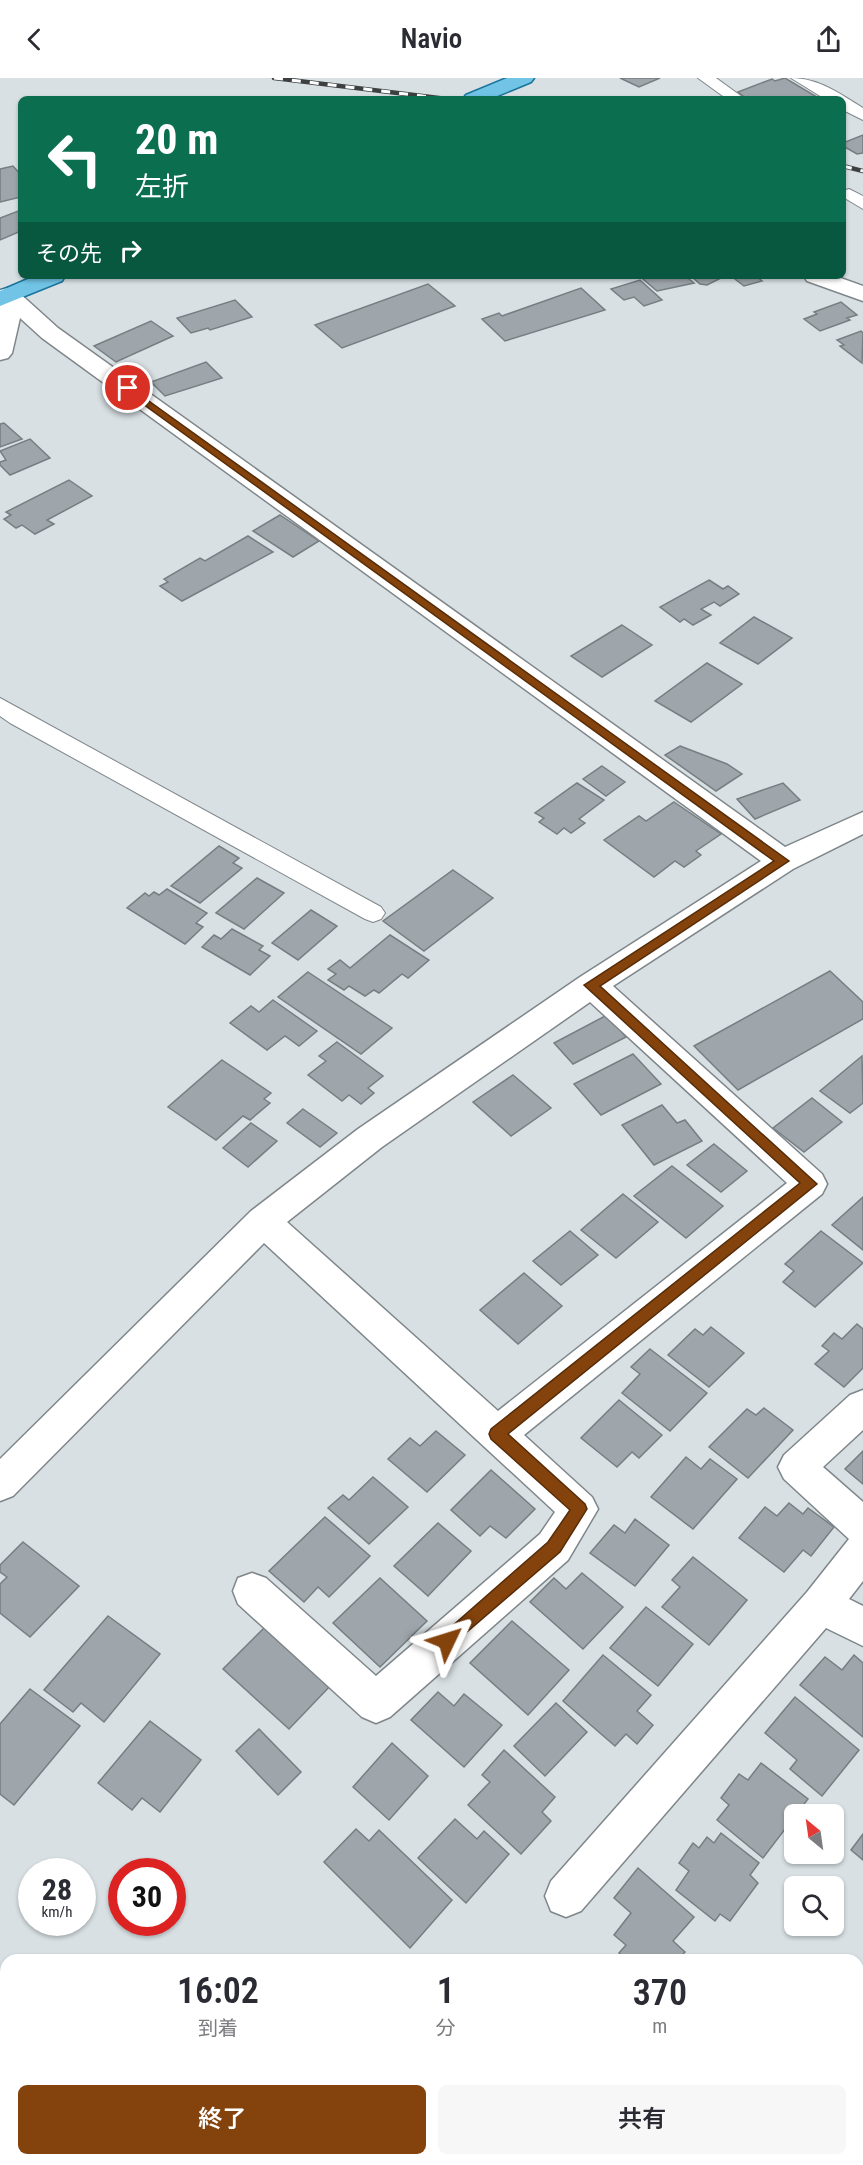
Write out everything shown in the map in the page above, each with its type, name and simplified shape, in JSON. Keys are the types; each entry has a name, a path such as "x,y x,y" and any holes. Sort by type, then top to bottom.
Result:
{"main road":[{"path":"481,96 524,78"},
{"path":"4,297 47,279"}],"street":[{"path":"823,279 863,294"},
{"path":"0,353 9,316 4,297"},
{"path":"4,297 783,861"},
{"path":"0,1484 263,1221 370,1138 591,985 783,861 863,822"},
{"path":"497,1434 810,1184 591,985"},
{"path":"252,1591 376,1703 554,1547 579,1509 263,1221"},
{"path":"863,1406 797,1467 863,1527"},
{"path":"566,1896 820,1605 863,1551"},
{"path":"820,1605 863,1628"}],"lane":[{"path":"706,78 733,96"},
{"path":"799,78 831,96"},
{"path":"846,105 863,115"},
{"path":"849,194 863,204"},
{"path":"0,705 18,718 146,790 373,913"}],"building":[{"path":"620,78 660,78 639,87"},
{"path":"785,78 815,96 743,96 738,92 772,79 775,81"},
{"path":"863,135 863,153 857,154 846,148 846,142"},
{"path":"13,166 18,172 18,198 0,202 0,169"},
{"path":"18,211 18,232 0,240 0,218"},
{"path":"643,279 689,279 694,283 657,291"},
{"path":"694,279 719,279 707,285 700,284"},
{"path":"735,279 760,279 762,281 744,286"},
{"path":"640,280 662,300 644,306 634,297 624,300 611,289"},
{"path":"428,284 455,306 342,348 315,325"},
{"path":"581,288 605,310 505,341 482,319 499,313 502,316"},
{"path":"235,300 252,317 210,330 208,328 191,333 177,318"},
{"path":"841,302 857,315 847,318 850,320 820,331 804,319 817,314 814,312"},
{"path":"151,321 173,336 116,362 94,346"},
{"path":"861,331 863,333 862,363 840,346 844,345 837,340"},
{"path":"206,362 222,378 165,396 151,382"},
{"path":"4,423 22,439 0,447 0,424"},
{"path":"30,439 50,458 10,475 0,465 0,462 6,460 0,451"},
{"path":"69,480 92,496 47,520 54,524 35,534 22,525 16,528 4,519 11,515 6,512"},
{"path":"280,515 319,541 293,557 253,531"},
{"path":"248,536 273,552 182,601 160,586 168,582 164,579 200,558 205,561"},
{"path":"709,580 723,589 728,586 739,594 720,606 714,602 701,609 711,615 693,625 684,619 680,622 660,607"},
{"path":"754,617 792,638 758,664 720,643"},
{"path":"622,625 652,645 602,677 571,656"},
{"path":"707,663 742,684 691,722 655,701"},
{"path":"680,746 727,764 742,774 716,791 665,755"},
{"path":"602,766 625,782 606,796 583,779"},
{"path":"577,783 604,800 579,819 585,823 571,833 564,828 557,834 539,822 544,818 535,813"},
{"path":"783,783 800,800 755,819 737,799"},
{"path":"674,802 721,834 696,851 701,855 684,867 675,861 654,877 604,840 639,816 646,821"},
{"path":"219,846 239,858 233,863 242,868 200,903 171,886"},
{"path":"453,870 493,898 424,951 383,921"},
{"path":"257,878 284,893 244,929 216,913"},
{"path":"167,889 207,913 196,923 203,927 185,944 127,908 145,893 149,896 154,892 159,895"},
{"path":"311,910 337,926 298,960 272,943"},
{"path":"232,929 263,946 259,950 270,956 250,975 202,947 214,935 221,939"},
{"path":"390,935 429,960 408,978 402,974 379,993 374,990 365,996 349,986 344,990 328,980 336,974 328,969 340,960 350,968"},
{"path":"830,971 863,1002 863,1019 738,1090 694,1046"},
{"path":"308,972 392,1028 361,1054 278,997"},
{"path":"273,1000 317,1031 299,1046 285,1036 267,1050 230,1023 251,1006 259,1012"},
{"path":"607,1015 626,1037 573,1064 554,1043"},
{"path":"337,1042 383,1076 368,1088 374,1093 361,1104 349,1095 342,1101 308,1075 326,1061 319,1056"},
{"path":"633,1054 661,1084 601,1115 574,1084"},
{"path":"862,1056 863,1103 850,1113 820,1091"},
{"path":"222,1060 271,1093 264,1099 270,1103 250,1120 243,1116 216,1140 168,1107"},
{"path":"513,1075 551,1108 511,1136 473,1102"},
{"path":"812,1098 842,1122 804,1152 773,1128"},
{"path":"662,1105 677,1123 685,1120 702,1141 654,1165 622,1125"},
{"path":"303,1109 337,1133 320,1147 287,1123"},
{"path":"251,1123 277,1141 248,1167 223,1148"},
{"path":"714,1144 747,1171 721,1192 687,1165"},
{"path":"672,1166 723,1206 686,1238 634,1196"},
{"path":"623,1194 658,1222 616,1258 581,1230"},
{"path":"863,1197 863,1250 832,1225"},
{"path":"570,1231 598,1255 561,1285 533,1261"},
{"path":"821,1231 863,1263 815,1307 783,1282 794,1271 785,1264"},
{"path":"524,1273 562,1306 518,1344 480,1310"},
{"path":"857,1324 863,1329 863,1368 844,1387 815,1364 829,1351 822,1346 834,1333 842,1339"},
{"path":"711,1327 744,1353 709,1387 668,1355 695,1329 703,1335"},
{"path":"650,1349 707,1393 670,1431 622,1393 640,1374 631,1367"},
{"path":"619,1400 662,1435 639,1458 632,1452 617,1467 581,1438"},
{"path":"764,1408 793,1430 748,1478 709,1447 747,1409 756,1415"},
{"path":"436,1431 465,1455 427,1492 388,1459 410,1438 420,1446"},
{"path":"863,1451 863,1484 845,1469"},
{"path":"686,1457 701,1469 710,1459 737,1479 693,1529 651,1497"},
{"path":"491,1470 535,1509 506,1538 490,1526 480,1536 451,1510"},
{"path":"373,1477 408,1507 369,1544 328,1508 343,1495 349,1500"},
{"path":"789,1503 803,1514 808,1508 834,1527 811,1556 803,1550 784,1572 739,1538 765,1507 777,1516"},
{"path":"325,1517 370,1556 329,1597 318,1587 304,1602 269,1571"},
{"path":"635,1519 669,1545 635,1586 590,1553 614,1525 625,1533"},
{"path":"438,1523 471,1551 428,1596 394,1566"},
{"path":"23,1542 79,1586 30,1637 0,1613 0,1584 7,1577 0,1572 0,1565"},
{"path":"693,1557 747,1600 709,1645 662,1607 680,1587 672,1580"},
{"path":"582,1573 623,1607 583,1649 530,1602 554,1578 566,1589"},
{"path":"380,1578 427,1621 380,1667 333,1623"},
{"path":"646,1607 693,1644 658,1686 610,1648"},
{"path":"108,1616 160,1654 104,1722 81,1703 73,1712 44,1690"},
{"path":"512,1621 569,1670 528,1715 470,1663"},
{"path":"267,1625 332,1684 289,1729 223,1669"},
{"path":"603,1655 651,1695 637,1711 653,1725 637,1744 626,1734 615,1746 563,1701"},
{"path":"854,1655 863,1663 863,1737 800,1685 825,1657 842,1670"},
{"path":"30,1689 80,1726 14,1805 0,1794 0,1724"},
{"path":"438,1692 454,1706 464,1694 502,1725 464,1767 411,1720"},
{"path":"795,1697 859,1750 822,1796 790,1769 797,1760 765,1733"},
{"path":"556,1703 587,1732 545,1776 514,1746"},
{"path":"150,1721 201,1760 160,1812 142,1798 132,1810 98,1783"},
{"path":"259,1729 301,1772 278,1795 236,1751"},
{"path":"392,1743 428,1776 389,1820 353,1787"},
{"path":"504,1750 555,1797 542,1812 551,1821 521,1854 468,1805 490,1782 482,1775"},
{"path":"761,1763 808,1799 804,1804 784,1804 784,1830 763,1858 717,1820 729,1805 721,1798 739,1774 748,1780"},
{"path":"455,1819 477,1839 484,1831 509,1854 466,1903 418,1858"},
{"path":"356,1829 369,1841 379,1830 452,1900 410,1948 324,1862"},
{"path":"721,1833 759,1863 750,1875 758,1883 730,1921 720,1914 715,1921 676,1890 689,1871 679,1863 693,1843 699,1848 707,1837 714,1843"},
{"path":"863,1834 863,1860 851,1850"},
{"path":"638,1868 694,1917 673,1941 685,1952 683,1954 620,1954 626,1945 614,1935 631,1913 614,1898"}],"railway":[{"path":"274,78 422,96"},
{"path":"846,167 863,171"}],"route":[{"path":"128,388 783,861 591,985 810,1184 497,1434 579,1509 554,1547 447,1641"}]}
